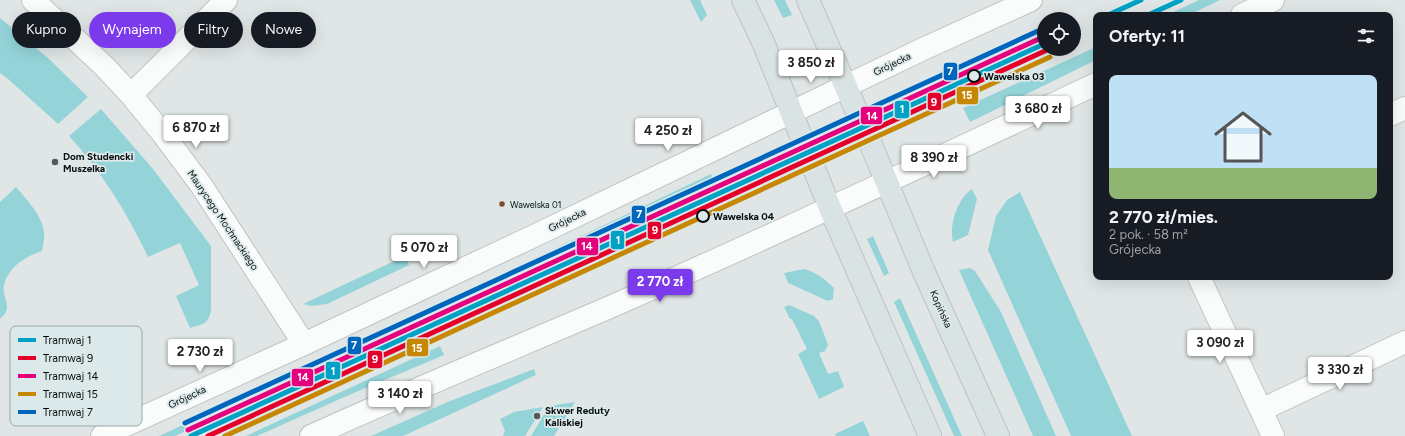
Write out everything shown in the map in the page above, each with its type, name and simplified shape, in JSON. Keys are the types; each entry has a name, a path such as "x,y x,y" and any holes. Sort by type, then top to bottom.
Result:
{"main road":[{"name":"Maurycego Mochnackiego","path":"33,0 80,43 132,95 163,134 201,185 304,344"},
{"path":"132,95 226,0"},
{"path":"743,0 763,42 830,208 930,436"},
{"name":"Kopińska","path":"808,0 924,272 998,436"},
{"name":"Grójecka","path":"142,418 304,344 536,235 923,48 1031,0"},
{"path":"1248,12 1273,0"},
{"path":"311,436 616,304 830,208 1093,85"},
{"path":"1393,114 1405,108"},
{"path":"1200,280 1273,436"},
{"path":"1261,410 1405,342"},
{"name":"Grójecka","path":"102,436 124,426"}],"shaded area":[{"path":"690,0 700,0 707,15 701,22"},
{"path":"774,0 785,0 792,15 783,18"},
{"path":"1199,0 1220,0 1195,12 1173,12"},
{"path":"0,18 12,28 12,48 36,48 88,97 58,124 0,73"},
{"path":"1093,48 1093,61 970,122 963,108 1076,56 1081,56 1081,54"},
{"path":"101,109 153,169 211,246 211,310 208,319 202,325 190,328 176,296 199,285 180,243 148,257 113,194 92,164 69,136"},
{"path":"711,174 717,189 175,436 159,436 282,379"},
{"path":"16,187 37,214 43,226 44,239 42,251 18,263 9,273 4,285 7,310 0,319 0,202"},
{"path":"972,189 977,199 968,235 953,242 952,228 955,213 962,199"},
{"path":"1020,192 1132,436 1071,436 988,250 996,216 1007,200"},
{"path":"873,236 889,273 884,276 867,239"},
{"path":"405,256 409,265 327,304 312,306 303,304"},
{"path":"970,268 975,271 1001,312 1056,436 1033,436 959,270"},
{"path":"804,269 820,276 834,288 833,299 828,301 788,283 784,273"},
{"path":"900,298 962,436 954,436 894,302"},
{"path":"789,305 814,316 819,321 828,345 825,351 819,353 828,374 838,371 844,387 819,399 798,354 807,349 792,319 790,319 784,307"},
{"path":"440,346 444,355 257,436 246,436"},
{"path":"534,369 536,375 403,436 371,436 450,401"},
{"path":"575,402 554,436 531,436 549,406"},
{"path":"543,407 525,436 503,436 505,431 500,419 514,412"},
{"path":"863,421 870,436 836,436 835,434"}],"tram line":[{"name":"1","path":"1115,12 1141,0"},
{"name":"1","path":"1155,12 1181,0"},
{"name":"7","path":"185,423 1037,31"},
{"name":"14","path":"188,430 1037,40"},
{"name":"1","path":"191,436 1037,47"},
{"name":"9","path":"208,436 1037,55"},
{"name":"15","path":"225,436 1050,57"}],"place":[{"name":"Wawelska 03","path":"974,76"},
{"name":"Dom Studencki Muszelka","path":"55,162"},
{"name":"Wawelska 01","path":"502,204"},
{"name":"Wawelska 04","path":"703,216"},
{"name":"Skwer Reduty Kaliskiej","path":"537,416"}]}
